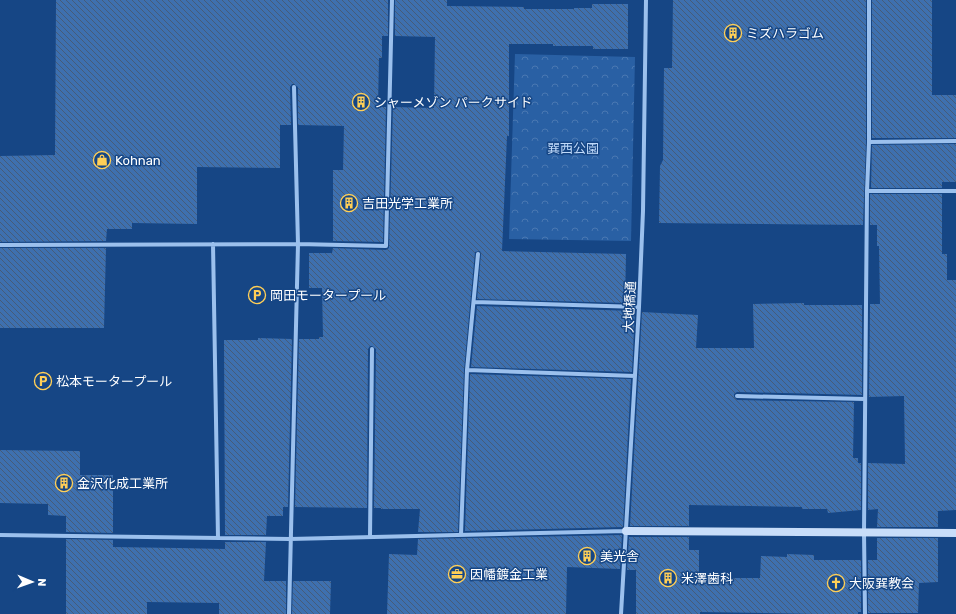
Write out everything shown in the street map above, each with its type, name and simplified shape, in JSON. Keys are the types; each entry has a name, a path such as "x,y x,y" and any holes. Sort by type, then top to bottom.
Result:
{"street":[{"path":"0,245 298,244 386,246 392,0"},
{"name":"大地橋通","path":"621,614 639,307 643,211 646,0"},
{"path":"865,614 864,532 867,191 869,142 869,0"},
{"path":"289,614 298,244 294,87"},
{"path":"869,142 956,141"},
{"path":"867,191 956,191"},
{"path":"213,244 218,538"},
{"path":"461,535 467,370 478,254"},
{"path":"474,302 639,307"},
{"path":"370,537 372,349"},
{"path":"467,370 635,376"},
{"path":"736,396 865,398"},
{"path":"0,535 290,539 626,531 956,533"}],"green space":[{"name":"巽西公園","path":"515,54 635,57 631,241 509,239"}],"building":[{"name":"Kohnan","path":"56,0 388,0 388,36 382,36 382,58 379,58 378,107 386,107 383,242 333,241 333,170 343,170 344,126 298,125 298,87 292,84 290,87 291,125 280,125 280,168 197,167 197,224 132,223 132,229 107,229 106,241 0,242 0,156 55,155"},
{"path":"395,0 447,0 447,6 524,7 524,9 574,9 592,8 592,4 628,4 628,49 593,49 593,46 553,46 553,44 509,44 509,136 507,136 502,251 626,254 625,303 477,299 481,254 480,251 475,252 464,370 458,532 418,532 420,509 374,508 376,349 372,346 368,349 367,508 295,507 299,339 319,339 319,337 323,337 322,288 309,288 309,253 332,253 333,248 386,250 389,248 393,107 434,108 435,37 395,36"},
{"path":"673,0 866,0 866,142 863,225 659,223 660,166 663,160 664,68 672,68"},
{"path":"872,0 932,0 932,95 956,95 956,138 872,138"},
{"path":"956,144 956,182 942,182 942,188 871,188 872,145"},
{"path":"870,194 942,194 942,254 947,254 947,280 956,280 956,510 938,511 938,527 877,527 878,509 868,510 868,463 905,464 904,396 869,397 870,304 880,304 879,246 877,246 877,225 870,225"},
{"path":"0,248 106,248 104,328 0,328"},
{"path":"804,303 804,305 862,305 862,395 737,392 734,394 734,397 737,400 854,402 853,458 858,458 858,463 861,463 861,510 828,513 827,509 802,509 802,507 689,505 689,526 630,526 642,312 698,315 696,348 754,348 753,304"},
{"path":"477,306 635,311 632,372 471,367"},
{"path":"258,338 292,339 288,507 283,507 283,516 267,516 266,535 225,535 224,340 258,340"},
{"path":"470,374 631,379 623,527 465,531"},
{"path":"0,450 80,451 80,475 113,475 113,533 66,532 66,516 48,515 48,504 0,503"},
{"path":"622,535 620,569 567,567 566,614 387,614 389,554 417,555 418,539"},
{"path":"629,537 689,537 689,550 699,550 699,578 760,578 761,556 787,557 787,554 814,555 814,560 861,560 861,612 858,612 858,614 700,612 700,614 636,614 636,570 627,570"},
{"path":"877,538 938,538 938,582 919,583 918,613 868,613 868,560 877,560"},
{"path":"66,539 113,540 113,547 225,549 225,542 266,542 264,581 286,581 286,614 219,614 219,603 147,602 147,614 66,614"},
{"path":"293,581 331,581 330,614 292,614"}],"place":[{"name":"ミズハラゴム","path":"733,33"},
{"name":"シャーメゾン パークサイド","path":"361,102"},
{"name":"Kohnan","path":"102,160"},
{"name":"吉田光学工業所","path":"349,203"},
{"name":"岡田モータープール","path":"257,295"},
{"name":"松本モータープール","path":"43,381"},
{"name":"金沢化成工業所","path":"64,483"},
{"name":"美光舎","path":"587,556"},
{"name":"因幡鍍金工業","path":"457,574"},
{"name":"米澤歯科","path":"668,578"},
{"name":"大阪巽教会","path":"836,583"}]}
